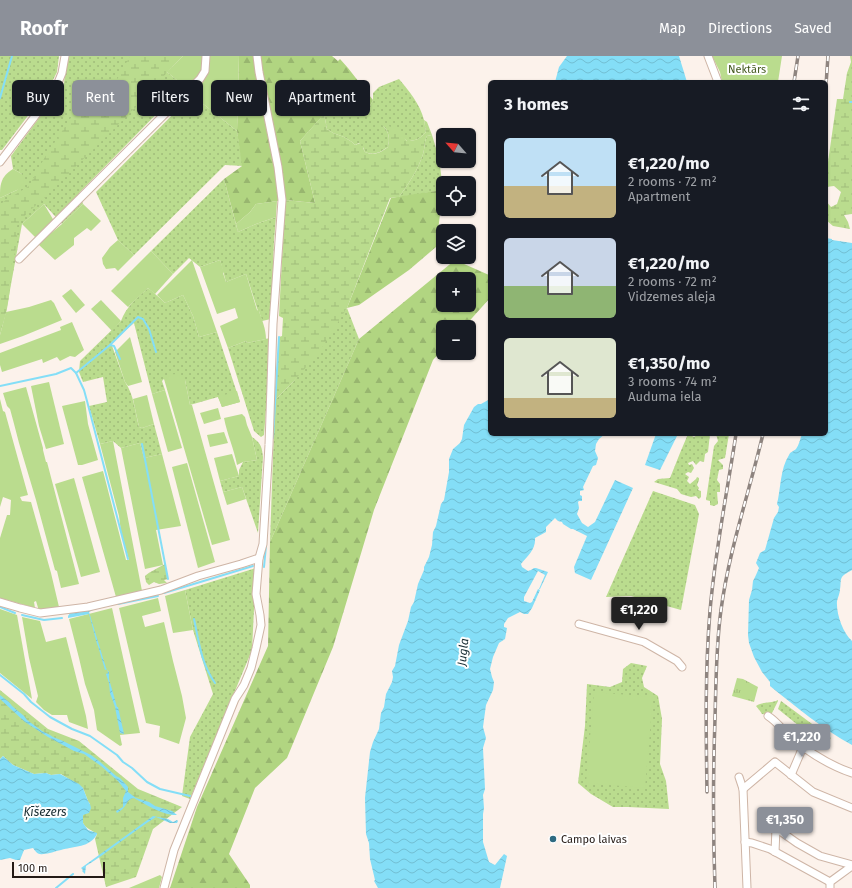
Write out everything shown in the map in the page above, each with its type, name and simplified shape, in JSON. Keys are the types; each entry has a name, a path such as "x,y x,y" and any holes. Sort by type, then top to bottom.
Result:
{"street":[{"path":"0,162 55,90 62,73 65,56"},
{"path":"19,259 200,79 205,71 206,56"},
{"path":"164,888 174,850 235,699 244,685 251,668 261,625 256,594 259,558 263,544 269,445 273,324 282,200 278,167 257,56"},
{"path":"708,56 717,80"},
{"path":"0,602 40,613 88,607 161,590 198,576 259,558"},
{"path":"579,624 644,642 677,661 682,667"},
{"path":"768,716 803,747 819,758 839,769 852,773"},
{"path":"791,775 803,747"},
{"path":"743,789 775,762 813,792 852,808"},
{"path":"739,777 743,789 747,888"},
{"path":"775,852 773,826 797,843 820,856 852,866"},
{"path":"745,842 752,843 775,852 830,885 852,866"}],"green space":[{"path":"0,56 59,56 57,72 53,80 12,80 12,116 28,116 2,150 0,150"},
{"path":"66,56 183,56 167,72 177,80 137,80 137,116 155,116 79,193 83,204 62,224 44,204 22,224 6,312 0,335 0,198 17,190 22,174 13,169 11,156 40,116 64,116"},
{"path":"130,56 178,56 180,58 160,80 137,80 137,106 129,114 129,80 117,80"},
{"path":"183,56 239,56 238,80 211,80 211,110 203,104 203,80 177,80 167,72"},
{"path":"239,56 332,56 338,61 340,59 357,80 275,80 275,116 322,116 300,141 315,203 285,200 256,204 250,212 236,224 224,179 242,166 237,131 237,116 267,116 267,80 238,80"},
{"name":"Nektārs","path":"712,56 782,56 778,80 722,80 720,72"},
{"path":"850,56 852,56 852,214 844,215 850,229 833,226 828,222 828,203 831,207 837,204 841,192 834,186 828,187 828,162 837,99 843,99 847,73 851,62"},
{"path":"399,79 414,98 420,109 426,132 415,140 407,141 383,126 387,130 389,141 388,147 380,152 372,154 365,152 362,145 359,143 355,145 344,137 327,129 324,116 370,116 370,106 373,100 373,93 379,87"},
{"path":"370,96 373,100 370,106"},
{"path":"203,104 211,110 211,116 218,116 237,131 243,166 225,165 134,255 118,240 96,192 171,116 203,116"},
{"path":"72,116 127,116 27,213 16,227 17,241 11,264 9,299 0,331 0,206 3,202 29,186 45,157"},
{"path":"218,116 237,116 237,131"},
{"path":"322,116 324,116 327,129 344,137 355,145 363,142 365,152 371,154 382,151 388,147 388,135 386,129 382,125 398,129 407,141 410,141 419,138 426,132 424,120 427,122 432,135 427,136 425,140 424,152 421,160 406,187 399,197 390,198 347,308 320,351 275,400 279,337 282,336 283,318 279,316 285,200 315,203 300,141"},
{"path":"432,135 436,148 436,168 440,168 441,176 436,176 436,191 399,197 419,166 427,136"},
{"path":"13,169 22,174 24,182 17,190 0,198 0,189 3,178"},
{"path":"224,179 238,232 276,217 271,319 262,321 246,274 226,282 220,260 200,267 189,258 173,274 151,251"},
{"path":"436,191 436,216 440,216 439,224 436,224 436,247 409,270 359,305 347,308 391,198"},
{"path":"277,201 276,217 238,232 236,224 250,212 256,204"},
{"path":"44,204 54,221 36,238 22,224"},
{"path":"83,204 101,221 91,231 87,228 74,238 74,245 55,260 38,244"},
{"path":"118,240 134,255 118,271 115,268 106,269 102,258 110,247"},
{"path":"151,251 173,274 155,294 148,288 128,307 111,291"},
{"path":"192,260 217,332 199,337 193,316 183,295 165,303 157,295"},
{"path":"220,260 226,282 246,274 257,310 259,311 264,325 266,339 247,343 246,341 228,348 220,326 238,318 235,308 217,314 200,267"},
{"path":"450,264 464,264 488,275 488,300 470,320 436,320 436,357 433,360 374,510 333,647 287,758 255,788 229,854 250,885 250,888 170,888 197,807 268,646 270,542 359,339 436,276 436,312 476,312 476,272 440,272"},
{"path":"148,288 165,303 183,295 193,316 199,337 217,332 240,402 222,407 218,397 190,405 185,380 164,379 162,381 165,390 152,394 134,323 111,343 132,398 139,427 142,428 154,424 162,454 144,458 140,443 121,448 113,441 100,444 89,406 107,402 103,377 83,382 79,372 80,361 121,321 129,307"},
{"path":"71,289 85,305 76,313 62,296"},
{"path":"51,300 62,320 0,344 0,335 6,312"},
{"path":"101,300 121,321 112,331 91,309"},
{"path":"347,308 359,339 270,542 275,400 293,382"},
{"path":"72,322 84,350 75,357 70,356 60,361 57,357 43,363 42,359 2,372 0,365 0,353 61,330 60,327"},
{"path":"130,337 142,382 128,386 125,382 115,352"},
{"path":"270,338 270,358 264,435 261,437 254,431 228,348 246,341 247,343"},
{"path":"174,374 185,380 190,405 192,405 230,540 212,545 164,379"},
{"path":"49,382 64,444 46,449 39,426 31,386"},
{"path":"26,387 79,584 61,588 10,409 7,406 3,393"},
{"path":"165,390 182,448 168,452 152,394"},
{"path":"237,391 240,402 222,407 218,397"},
{"path":"147,395 154,424 142,428 139,427 133,399"},
{"path":"0,399 28,495 20,497 22,501 31,502 51,573 59,607 54,610 39,611 36,601 34,602 35,608 0,598 0,538 7,515 10,515 11,500 3,497 0,507"},
{"path":"85,401 88,424 98,460 78,465 62,406"},
{"path":"218,408 221,419 204,424 200,413"},
{"path":"242,414 245,417 252,437 257,460 243,462 237,465 224,418"},
{"path":"224,432 228,443 210,447 207,435"},
{"path":"687,436 710,436 708,452 705,454 704,462 700,461 696,465 693,461 688,463 689,465 692,464 694,468 691,473 688,472 685,474 689,477 687,481 690,484 697,477 699,478 697,485 699,488 698,490 701,491 701,497 699,499 696,496 691,497 681,494 677,489 654,482 658,479 670,478"},
{"path":"717,436 729,436 725,458 718,460 723,465 723,469 719,470 717,480 720,484 720,492 717,492 718,504 714,506 710,505 710,501 706,500 714,446 718,441"},
{"path":"252,437 260,446 263,457 258,533 242,487 223,492 220,481 239,476 239,470 243,462 257,460"},
{"path":"113,441 142,591 116,597 82,477 103,471 126,560 129,560 100,444"},
{"path":"140,443 144,458 162,454 181,526 156,530 163,565 145,569 121,448"},
{"path":"232,454 239,476 220,481 214,458"},
{"path":"187,463 215,562 198,568 172,467"},
{"path":"74,478 100,572 81,577 55,484"},
{"path":"242,487 246,499 227,505 223,492"},
{"path":"653,491 695,505 699,514 681,610 631,596 606,597"},
{"path":"165,564 168,579 164,580 167,583 159,584 154,582 149,585 146,582 145,576"},
{"path":"256,568 252,650 190,799 182,796 190,737 213,694 193,630 185,590"},
{"path":"185,590 193,630 173,633 165,596"},
{"path":"158,598 161,611 142,616 145,627 164,622 186,718 179,744 159,737 160,726 146,723 119,608"},
{"path":"112,608 140,733 120,735 122,745 120,746 97,730 94,710 85,684 69,619"},
{"path":"0,609 17,615 32,699 0,673"},
{"path":"22,617 40,621 46,642 66,637 88,729 69,722 67,715 52,715 36,702 38,696 29,658"},
{"path":"631,663 647,666 642,678 644,687 658,696 662,719 660,764 666,781 669,809 613,807 591,794 578,783 585,726 587,684 610,687 622,682 623,669"},
{"path":"737,678 743,679 758,687 754,702 732,696"},
{"path":"0,690 48,729 79,741 138,789 182,807 153,829 136,877 106,887 95,839 97,834 87,828 83,823 83,815 90,804 83,788 61,774 34,774 13,765 3,756 0,759"},
{"path":"594,692 653,697 645,788 586,783"},
{"path":"778,700 771,715 762,714 756,706 761,704"},
{"path":"781,701 831,738 827,744 809,734 778,709"},
{"path":"160,875 162,877 159,888 129,888"}],"water":[{"path":"567,56 679,56 686,80 556,80 559,67"},
{"path":"828,238 852,243 852,570 841,578 837,606 843,628 852,641 852,745 820,725 770,686 770,682 762,672 749,643 749,600 753,581 759,568 756,563 760,553 765,550 774,518 778,512 779,507 777,504 782,472 786,460 790,453 795,450 801,436 828,436"},
{"name":"Jugla","path":"488,400 488,436 603,436 596,444 595,451 598,458 596,465 593,466 583,487 584,490 580,491 582,501 578,502 579,508 577,514 582,523 588,527 595,522 615,480 633,488 591,580 575,573 574,567 587,536 571,529 555,518 546,527 546,532 535,538 533,549 521,564 522,567 528,571 536,568 548,572 539,589 545,575 538,571 524,597 524,601 530,603 532,602 538,589 540,590 528,614 520,612 508,618 504,624 504,627 507,628 505,639 499,643 490,669 494,682 493,690 486,705 483,727 486,738 483,748 485,789 483,795 483,842 489,862 495,865 504,854 507,856 500,888 378,888 374,881 369,843 366,834 365,798 370,752 379,729 386,694 392,682 392,671 395,666 399,645 414,602 418,584 429,557 433,532 436,526 441,504 444,500 449,472 449,459 453,449 462,439 464,425 474,407"},
{"path":"655,436 677,436 660,470 645,465"},
{"path":"113,605 89,612 107,669 105,670 89,614 68,618 70,613"},
{"path":"107,670 109,672 109,679 118,707 124,734 120,733 106,674 108,673"},
{"path":"0,695 27,720 42,731 91,755 99,761 120,778 128,787 128,792 136,798 172,811 177,815 166,814 134,798 129,800 123,808 117,813 116,811 123,807 123,798 126,791 118,781 84,754 74,751 48,737 25,722 0,699"},
{"name":"Ķīšezers","path":"3,756 13,765 34,774 60,774 79,784 83,788 91,808 89,813 83,815 83,823 88,830 97,833 94,839 81,846 48,854 38,854 33,848 24,850 20,860 10,858 0,860 0,759"},
{"path":"153,816 168,819 173,822 178,821 177,823 170,823 156,817 86,866 85,874 82,871 83,870 81,868"}],"waterway":[{"path":"0,98 12,56"},
{"path":"110,345 138,317 143,319 149,329 156,352"},
{"path":"273,438 279,337"},
{"path":"76,373 110,345 114,346 120,359"},
{"path":"0,386 56,374 71,368 76,373 84,390 128,559"},
{"path":"142,444 168,579"},
{"path":"264,567 266,546"},
{"path":"164,593 253,566"},
{"path":"118,604 158,596"},
{"path":"0,607 15,613"},
{"path":"22,615 44,620 62,618"},
{"path":"194,619 204,660 215,683"},
{"path":"0,675 50,717 72,729 90,736 117,755 147,782 160,789 190,796"},
{"path":"56,888 73,874"}],"railway":[{"path":"794,80 798,56"},
{"path":"826,80 828,56"},
{"path":"707,792 706,724 708,634 718,544 736,436"},
{"path":"715,888 714,761 716,664 719,624 729,565 763,436"}],"place":[{"name":"Campo laivas","path":"553,839"}]}
